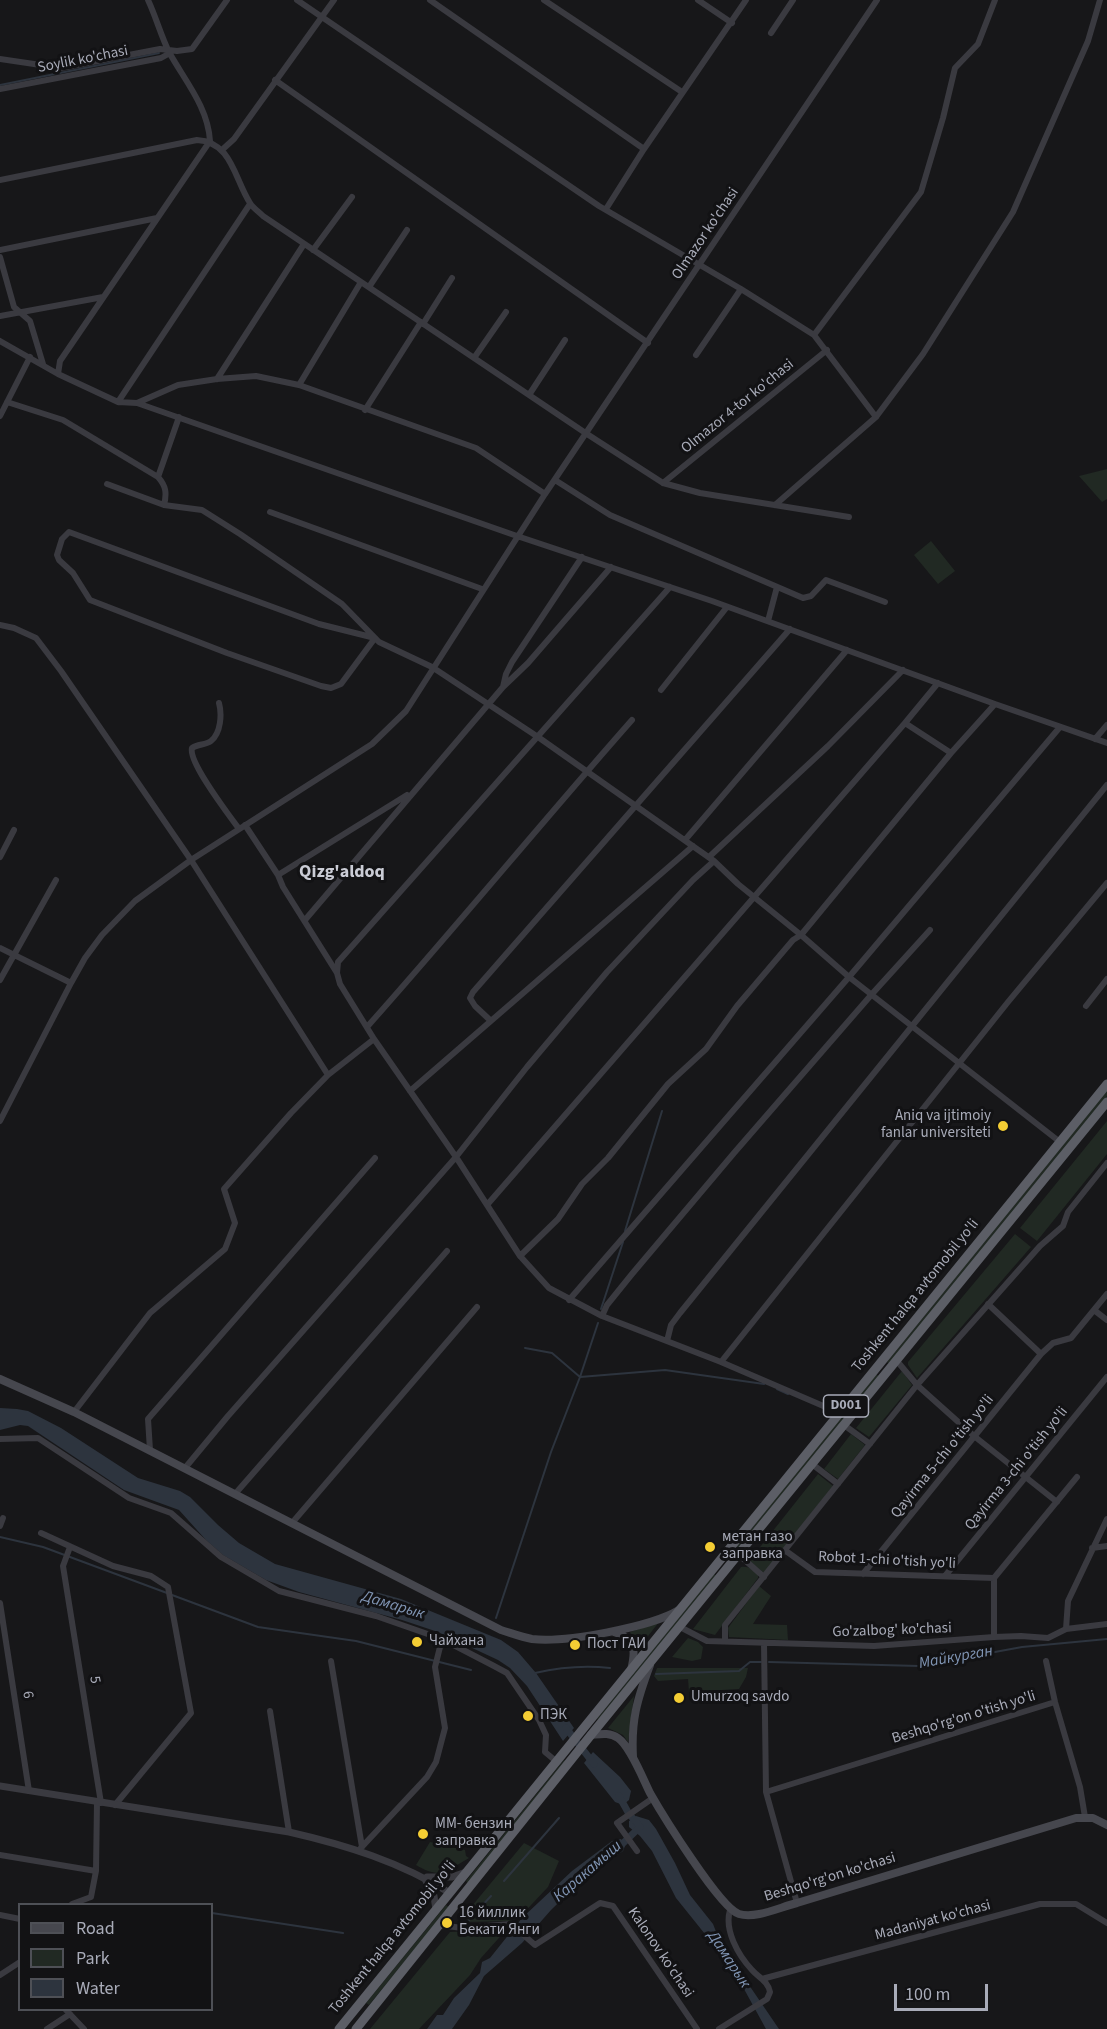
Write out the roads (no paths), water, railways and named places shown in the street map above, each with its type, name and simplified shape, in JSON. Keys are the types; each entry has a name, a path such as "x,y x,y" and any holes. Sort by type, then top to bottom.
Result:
{"highway":[{"name":"Toshkent halqa avtomobil yo'li","path":"357,2029 570,1762 631,1671 1107,1084"},
{"name":"Toshkent halqa avtomobil yo'li","path":"339,2029 559,1759 588,1732 652,1661 1107,1102"},
{"path":"879,1365 887,1372"},
{"path":"717,1565 725,1571"},
{"path":"450,1893 460,1900"},
{"path":"357,2007 368,2015"}],"main road":[{"path":"0,1379 74,1412 501,1630 515,1635 547,1639 638,1626 663,1618 682,1608"},
{"path":"607,1631 626,1636 631,1641 634,1654 631,1671"},
{"path":"633,1761 632,1739 635,1709 652,1661"},
{"path":"588,1732 609,1734 620,1739 653,1798 700,1871 730,1910"},
{"path":"1085,1817 1107,1825"},
{"name":"Beshqo'rg'on ko'chasi","path":"730,1910 750,1915 797,1903 1085,1817"}],"street":[{"path":"58,374 60,361 210,141 204,111 169,51 148,0"},
{"path":"0,59 62,68 160,49 169,51 192,49 227,0"},
{"path":"297,0 606,209 814,335 876,417"},
{"path":"223,149 234,139 334,0"},
{"path":"430,0 644,150"},
{"path":"544,0 682,92"},
{"path":"698,0 732,23"},
{"path":"606,209 682,92 746,0"},
{"path":"771,33 793,0"},
{"name":"Olmazor ko'chasi","path":"0,1121 85,958 102,935 135,901 191,860 372,744 406,711 517,536 877,0"},
{"path":"814,335 921,192 955,68 978,45 995,0"},
{"path":"775,505 876,417 923,354 1013,212 1088,41 1100,0"},
{"name":"Soylik ko'chasi","path":"0,88 161,58 169,51"},
{"path":"62,68 63,76"},
{"path":"275,80 648,343"},
{"path":"0,180 197,140 210,141 223,149 250,204 263,216 663,483 700,493 849,517"},
{"path":"314,250 352,197"},
{"path":"118,402 250,204"},
{"path":"0,250 157,218"},
{"path":"369,287 407,230"},
{"path":"217,379 304,244"},
{"path":"0,257 14,308 30,321 43,364"},
{"path":"365,410 453,278"},
{"path":"299,385 362,282"},
{"path":"696,355 741,289"},
{"path":"0,316 103,297"},
{"path":"474,358 507,312"},
{"path":"529,395 565,340"},
{"path":"0,341 58,374 118,402 137,403 179,417 517,536 768,621 1107,743"},
{"name":"Olmazor 4-tor ko'chasi","path":"663,483 827,350"},
{"path":"0,416 30,357"},
{"path":"137,403 178,385 217,379 256,376 299,385 476,448 532,487 546,494"},
{"path":"7,402 63,420 158,477 165,485 165,505"},
{"path":"158,477 179,417"},
{"path":"555,480 610,515 802,598 807,598 826,580 885,602"},
{"path":"107,484 165,505 202,510 342,604 379,642 432,667 538,737 712,859 754,898 801,934 849,977 1060,1143"},
{"path":"270,512 483,590"},
{"path":"69,532 75,532 320,624 375,638 341,684 331,688 321,686 227,653 90,600 73,573 59,560 58,547 69,532"},
{"path":"503,687 512,662 582,557"},
{"path":"305,920 503,687 528,663 611,567"},
{"path":"337,973 338,962 670,587"},
{"path":"768,621 777,587"},
{"path":"661,690 727,607"},
{"path":"0,625 14,628 36,638 61,671 191,860 328,1075"},
{"path":"491,1021 472,1002 470,998 473,992 790,629"},
{"path":"685,840 848,650"},
{"path":"185,1468 206,1441 456,1156 607,972 712,859 903,670"},
{"path":"487,1205 938,684"},
{"path":"219,703 220,721 214,737 209,742 192,748 191,753 204,778 278,875 282,887 305,920 337,973 340,984 374,1039 456,1156 520,1256 549,1288 602,1317 721,1362 828,1408 838,1416"},
{"path":"520,1256 558,1219 582,1185 608,1158 668,1084 706,1049 788,946 801,934 951,753 995,704"},
{"path":"367,1027 632,720"},
{"path":"905,723 951,753"},
{"path":"1095,739 1107,725"},
{"path":"569,1300 849,977 1060,727"},
{"path":"667,1341 671,1325 680,1313 1107,785"},
{"path":"278,875 413,792"},
{"path":"0,857 14,830"},
{"path":"410,1091 693,846"},
{"path":"0,980 56,880"},
{"path":"721,1362 961,1064 1008,1002 1107,884"},
{"path":"602,1317 608,1305 632,1274 872,994 930,930"},
{"path":"0,948 71,983"},
{"path":"1086,1006 1107,979"},
{"path":"74,1412 150,1313 225,1249 235,1223 224,1189 328,1075 374,1039"},
{"path":"150,1450 148,1419 375,1158"},
{"path":"724,1641 725,1625 917,1384 1040,1246 1063,1226 1068,1212 1107,1164"},
{"path":"235,1494 447,1251"},
{"path":"988,1304 1041,1354 1050,1345 1071,1338 1107,1294"},
{"path":"292,1523 477,1307"},
{"path":"1094,1310 1107,1320"},
{"name":"Qayirma 5-chi o'tish yo'li","path":"863,1574 1041,1354"},
{"path":"897,1361 917,1384 974,1437 1057,1502"},
{"name":"Qayirma 3-chi o'tish yo'li","path":"945,1576 1107,1377"},
{"path":"844,1425 870,1444"},
{"path":"0,1439 38,1438 129,1498 171,1514 221,1557 279,1591 376,1616 442,1639 507,1673 539,1720 546,1735 545,1752 559,1759"},
{"path":"812,1464 838,1484"},
{"path":"994,1637 994,1578 1077,1477"},
{"path":"0,1526 3,1518"},
{"path":"1066,1629 1068,1601 1107,1519"},
{"path":"41,1533 69,1549 113,1566 151,1576 168,1587 191,1713 115,1805"},
{"path":"1092,1548 1107,1546"},
{"name":"5","path":"69,1549 63,1566 99,1802 96,1871 92,1897 77,1903"},
{"name":"Robot 1-chi o'tish yo'li","path":"786,1551 815,1572 994,1578"},
{"path":"739,1555 764,1577"},
{"name":"6","path":"0,1603 29,1791"},
{"name":"Go'zalbog' ko'chasi","path":"680,1627 707,1641 874,1646 994,1637 1048,1638 1066,1629 1107,1624"},
{"path":"360,1848 427,1777 436,1762 446,1728 435,1667 442,1639"},
{"path":"764,1643 766,1792 797,1903"},
{"path":"331,1661 360,1848"},
{"path":"1046,1661 1055,1702"},
{"name":"Beshqo'rg'on o'tish yo'li","path":"766,1792 1055,1702 1080,1787 1085,1817"},
{"path":"270,1711 289,1832"},
{"path":"0,1786 289,1832 360,1848 424,1877 450,1893"},
{"path":"637,1851 617,1823 653,1798"},
{"path":"0,1855 96,1871"},
{"path":"424,1877 449,1877 466,1872"},
{"path":"424,1877 434,1896 435,1910"},
{"name":"Kalonov ko'chasi","path":"440,1925 462,1928 511,1924 534,1944 600,1903 613,1906 697,2029"},
{"name":"Madaniyat ko'chasi","path":"762,1979 1040,1904 1076,1904 1107,1923"},
{"path":"719,2029 767,1999 770,1990 744,1960 731,1936 727,1920 730,1910"},
{"path":"0,1915 18,1919"},
{"path":"0,1975 18,1963"},
{"path":"46,2029 68,2012 84,2029"}],"water":[{"path":"0,1408 28,1411 61,1428 138,1478 180,1491 190,1497 239,1543 275,1564 401,1599 501,1640 518,1652 536,1673 574,1728 563,1741 527,1686 510,1668 498,1660 438,1632 299,1592 266,1580 223,1555 179,1510 124,1490 28,1426 20,1425 0,1430"},
{"path":"593,1752 620,1777 631,1791 629,1800 623,1805 615,1802 584,1763"},
{"path":"636,1816 649,1820 656,1829 690,1895 713,1924 721,1944 779,2029 766,2029 733,1969 676,1898 652,1851 629,1827 629,1821"},
{"path":"621,1839 625,1846 623,1851 587,1875 551,1910 522,1943 484,1976 469,2005 452,2029 427,2029 437,2015 443,2015 454,1998 480,1973 482,1962 490,1958 522,1918 572,1871 612,1841"}],"waterway":[{"path":"0,85 159,53"},
{"path":"625,1231 662,1111"},
{"path":"601,1309 623,1242"},
{"path":"496,1618 551,1452 598,1323"},
{"path":"525,1348 552,1353 580,1377 665,1370 764,1384"},
{"path":"777,1389 788,1394"},
{"path":"0,1537 43,1547 167,1593"},
{"path":"172,1595 258,1627 356,1641 471,1670"},
{"name":"Майкурган","path":"769,1662 919,1666 1022,1647 1107,1639"},
{"name":"Майкурган","path":"656,1674 739,1671 750,1662 761,1662"},
{"name":"Майкурган","path":"535,1673 572,1667 610,1668"},
{"name":"Дамарык","path":"566,1728 594,1764"},
{"name":"Дамарык","path":"619,1796 629,1814 638,1824"},
{"path":"504,1881 559,1818"},
{"name":"Каракамыш","path":"618,1848 640,1827"},
{"path":"469,1920 491,1896"},
{"path":"213,1913 343,1933"}],"place":[{"name":"Aniq va ijtimoiy fanlar universiteti","path":"1003,1126"},
{"name":"метан газо заправка","path":"710,1547"},
{"name":"Чайхана","path":"417,1642"},
{"name":"Пост ГАИ","path":"575,1645"},
{"name":"Umurzoq savdo","path":"679,1698"},
{"name":"ПЭК","path":"528,1716"},
{"name":"ММ- бензин заправка","path":"423,1834"},
{"name":"16 йиллик Бекати Янги","path":"447,1923"}],"district":[{"name":"Qizg'aldoq","path":"342,873"}]}
